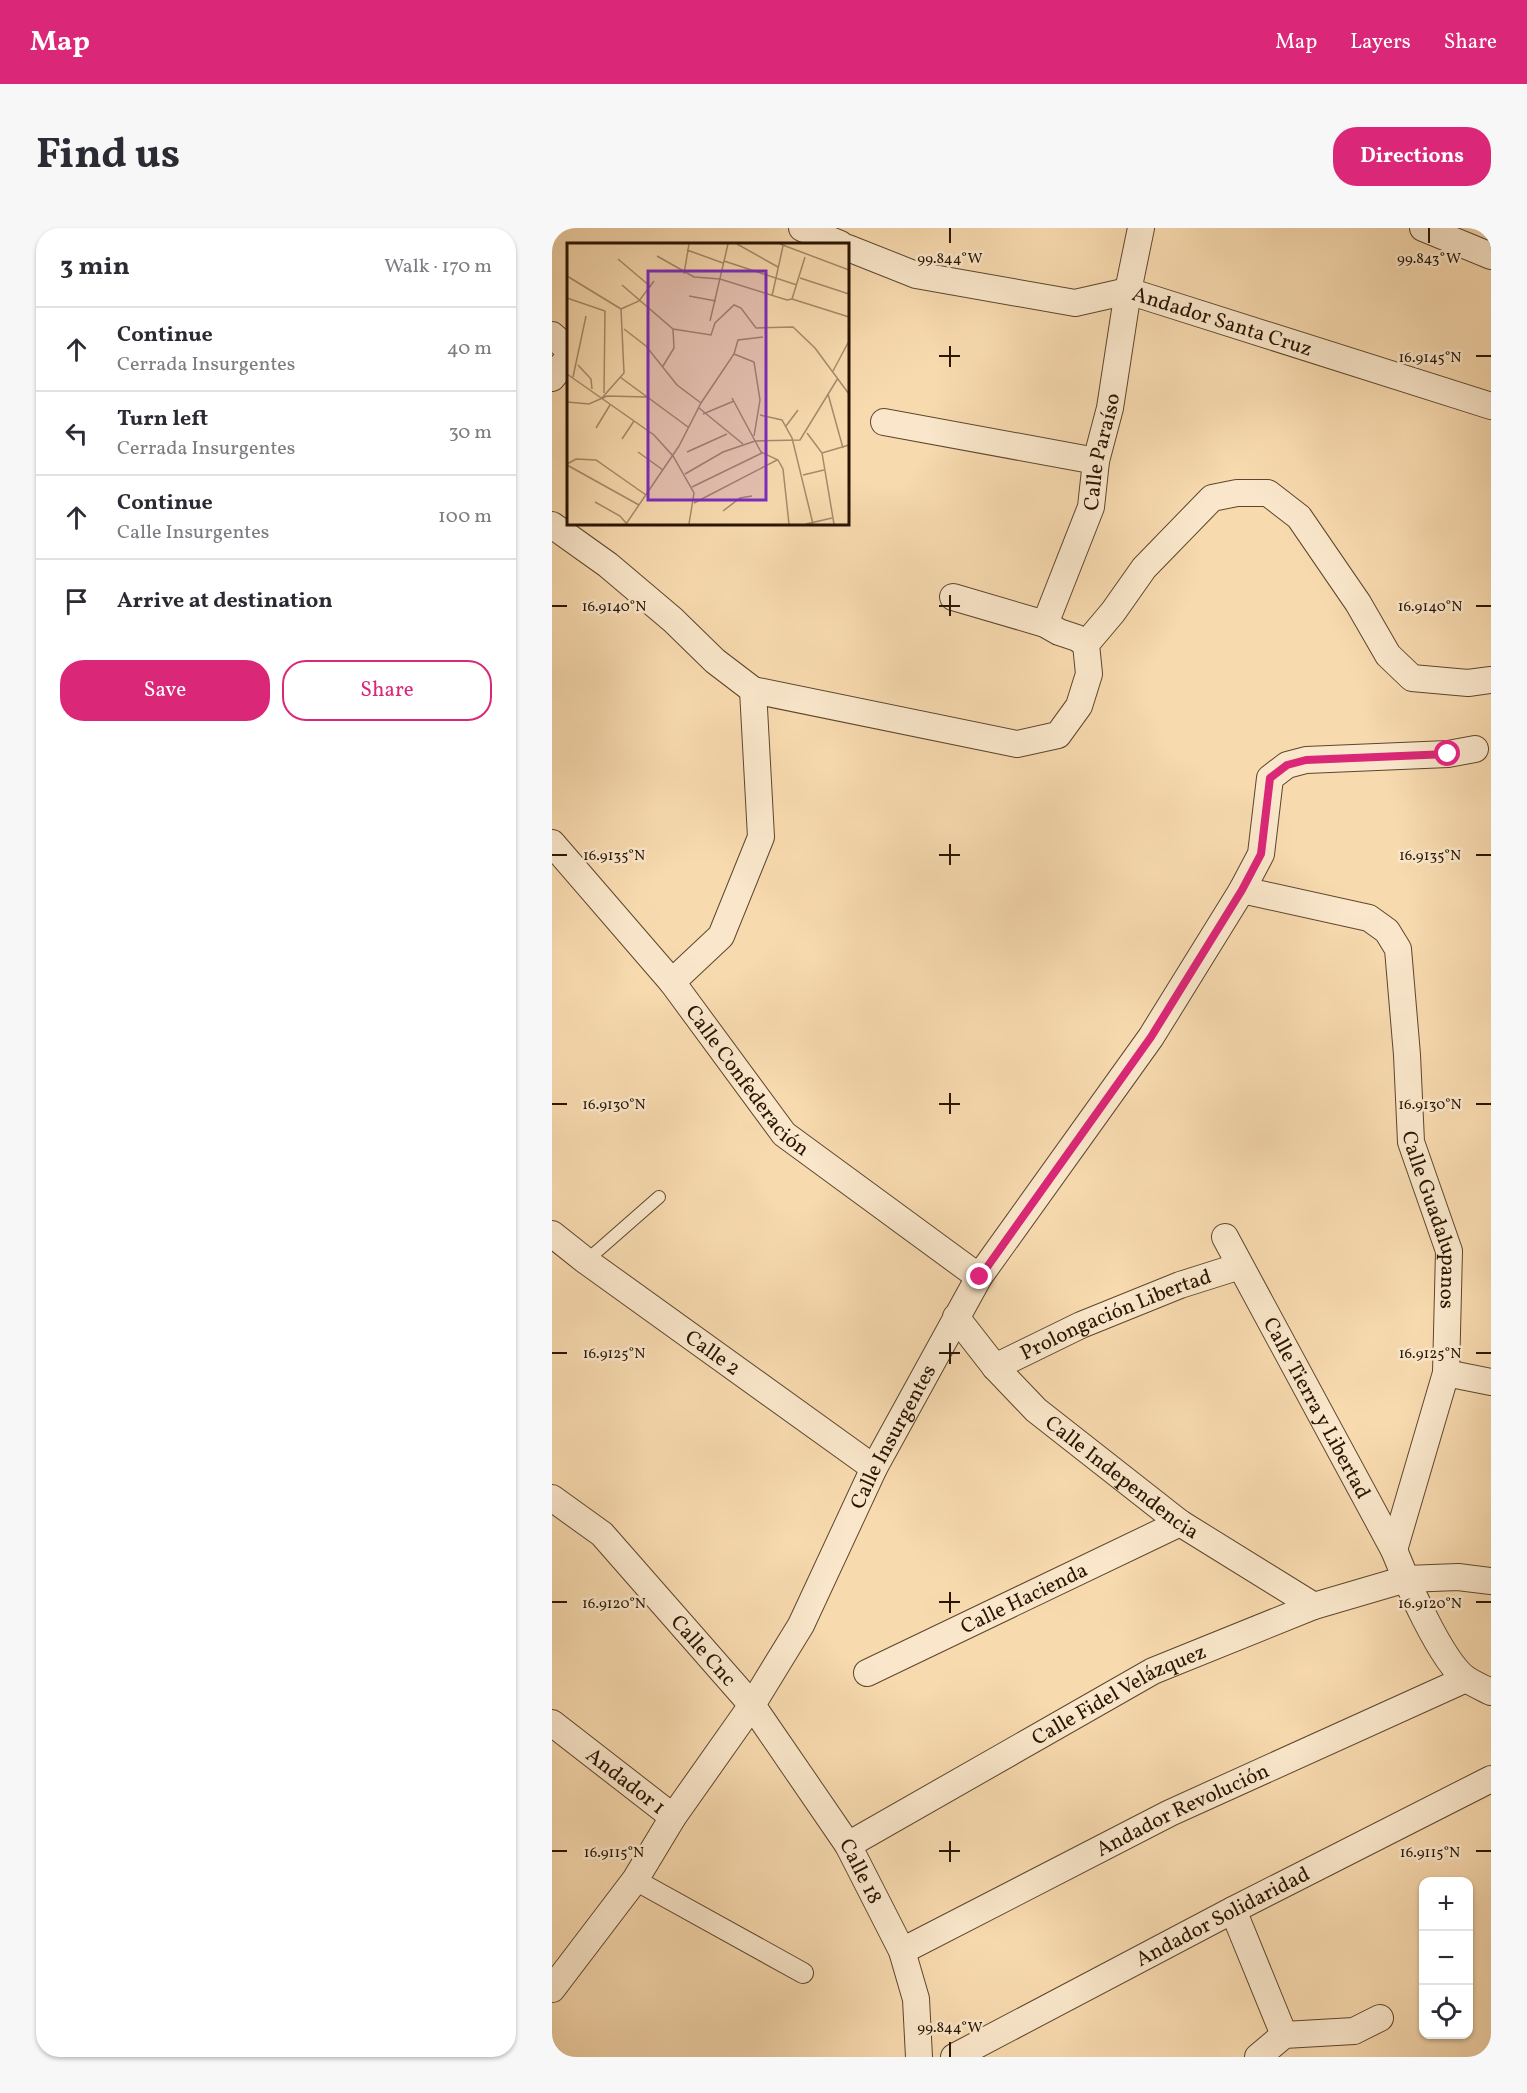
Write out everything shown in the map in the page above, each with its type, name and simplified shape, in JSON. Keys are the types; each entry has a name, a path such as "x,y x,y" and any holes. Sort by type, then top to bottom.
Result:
{"street":[{"path":"802,228 840,243"},
{"path":"842,243 847,228"},
{"name":"Calle Paraíso","path":"1045,624 1091,507 1096,461 1110,408 1128,291 1141,228"},
{"path":"1423,228 1491,256"},
{"name":"Andador Santa Cruz","path":"849,248 916,275 1075,303 1128,291 1491,406"},
{"path":"552,335 567,348"},
{"path":"552,378 567,359"},
{"path":"884,422 1096,461"},
{"path":"552,525 608,565 673,620 715,662 753,690 1017,744 1058,735 1079,706 1089,674 1086,644 1113,612 1144,568 1212,498 1237,493 1268,493 1299,518 1358,603 1388,655 1412,678 1468,683 1491,680"},
{"path":"953,597 1045,624 1086,644"},
{"path":"672,982 721,936 761,837 753,690"},
{"name":"Calle Insurgentes","path":"552,1989 635,1880 673,1817 752,1705 801,1625 874,1468 980,1277 1151,1037 1242,890 1261,854 1270,778 1287,765 1306,760 1448,754 1474,749"},
{"name":"Calle Confederación","path":"552,843 672,982 784,1134 980,1277"},
{"name":"Calle Guadalupanos","path":"1242,890 1369,918 1387,931 1398,948 1407,1055 1411,1142 1449,1251 1446,1373 1394,1550"},
{"name":"Calle 2","path":"552,1234 586,1261 874,1468"},
{"name":"Calle Tierra y Libertad","path":"1225,1237 1394,1550 1406,1579 1453,1666 1466,1679"},
{"name":"Prolongación Libertad","path":"995,1367 1103,1316 1179,1285 1240,1266"},
{"name":"Calle Independencia","path":"956,1317 995,1367 1036,1410 1179,1523 1314,1606"},
{"path":"1446,1373 1491,1382"},
{"name":"Calle Cnc","path":"552,1498 602,1534 752,1705"},
{"name":"Calle Hacienda","path":"867,1673 1179,1523"},
{"name":"Calle Fidel Velázquez","path":"848,1845 1153,1671 1314,1606 1406,1579 1458,1577 1491,1581"},
{"path":"1466,1679 1491,1692"},
{"name":"Andador Revolución","path":"902,1951 1170,1813 1466,1679"},
{"name":"Calle 18","path":"752,1705 848,1845 902,1951 916,1999 920,2057"},
{"name":"Andador 1","path":"552,1723 673,1817"},
{"name":"Andador Solidaridad","path":"954,2057 1233,1910 1491,1779"},
{"path":"635,1880 803,1973"},
{"path":"1233,1910 1284,2035"},
{"path":"1258,2057 1284,2035 1354,2031 1380,2018"}],"lane":[{"path":"586,1261 659,1197"}],"route":[{"path":"980,1277 1151,1037 1242,890 1261,854 1270,778 1287,765 1306,760 1448,754"}]}
